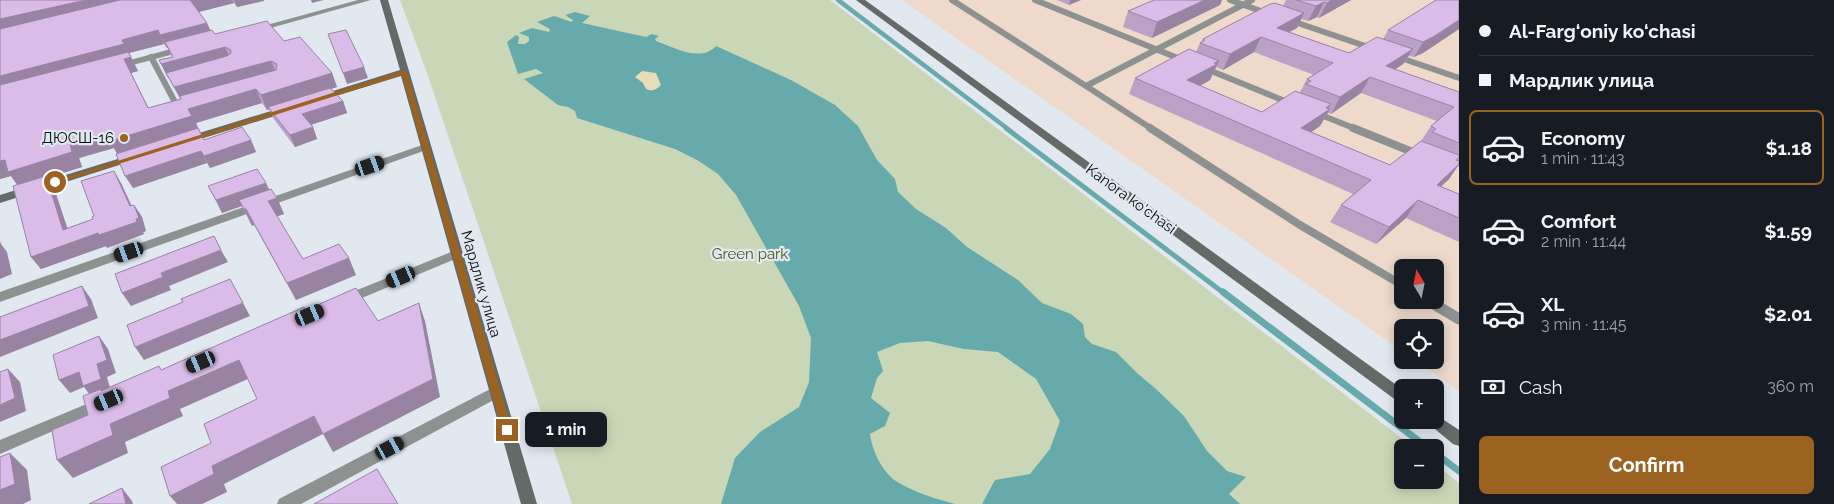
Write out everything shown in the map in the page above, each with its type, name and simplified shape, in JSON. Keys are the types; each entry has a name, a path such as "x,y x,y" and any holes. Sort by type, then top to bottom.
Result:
{"street":[{"path":"245,32 367,0"},
{"name":"Мардлик улица","path":"384,0 529,504"},
{"name":"Kanora ko'chasi","path":"860,0 1394,391"},
{"path":"113,67 198,45"},
{"path":"178,143 404,72"},
{"path":"0,297 425,147"},
{"path":"0,199 141,155"},
{"path":"328,308 456,254"},
{"path":"285,504 496,392"},
{"path":"0,447 118,396"},
{"path":"1444,428 1459,439"}],"lane":[{"path":"952,0 1300,225 1394,280"},
{"path":"1035,0 1303,108"},
{"path":"1230,0 1459,78"},
{"path":"1086,86 1252,0"},
{"path":"151,57 177,106 188,106"},
{"path":"165,84 174,81"},
{"path":"1312,112 1431,160"},
{"path":"1442,309 1459,319"}],"shaded area":[{"path":"902,0 1459,0 1459,391 1428,369 1444,369 1444,319 1394,319 1394,345"}],"green space":[{"name":"Green park","path":"400,0 830,0 1403,439 1394,439 1394,489 1444,489 1444,471 1459,483 1459,504 572,504 426,70"}],"sand":[{"path":"642,71 656,73 661,85 653,90 643,86 635,77"}],"water":[{"path":"575,12 590,16 582,23 646,37 652,34 659,36 655,39 656,41 687,52 703,53 710,51 716,46 791,80 835,105 858,126 877,160 895,179 898,192 916,209 946,228 967,247 1018,280 1042,303 1071,314 1083,324 1085,337 1092,344 1116,352 1184,416 1207,451 1227,471 1246,477 1229,494 1240,504 982,504 995,480 1030,474 1050,449 1060,421 1036,379 998,352 964,349 928,341 900,343 877,352 883,371 877,378 871,398 890,413 885,426 870,434 879,460 891,477 917,492 955,504 721,504 735,458 760,432 799,407 809,382 811,338 799,306 736,195 718,174 697,160 675,149 577,118 575,111 558,105 524,79 543,73 536,69 518,74 507,42 516,35 519,37 518,44 525,44 529,41 529,37 519,33 532,28 549,32 550,29 537,22 554,16 572,22 573,20 565,15","holes":["642,71 656,73 661,85 652,90 646,89 643,83 635,77"]}],"building":[{"path":"0,0 86,0 0,19"},
{"path":"120,0 190,0 207,23 160,35 158,30 122,40 124,44 0,76 0,29"},
{"path":"1154,0 1205,0 1157,22 1128,11"},
{"path":"1296,0 1332,0 1316,6"},
{"path":"1436,0 1459,0 1459,20 1423,42 1388,30"},
{"path":"1275,3 1304,13 1277,28 1349,53 1377,37 1413,49 1386,66 1459,92 1459,143 1432,132 1436,129 1431,126 1454,107 1370,77 1340,97 1306,84 1311,81 1307,79 1333,63 1261,37 1230,54 1200,43 1205,40 1203,39"},
{"path":"267,21 284,41 300,37 332,73 261,95 256,89 188,109 192,116 110,141 106,133 70,144 72,152 8,172 5,160 0,161 0,85 128,52 131,57 124,59 148,108 181,99 180,96 276,70 277,64 271,61 174,87 166,73 227,56 231,53 231,50 225,47 161,64 159,60 173,57 165,42 212,30 215,34"},
{"path":"346,30 364,67 343,73 328,34"},
{"path":"1189,49 1219,61 1214,63 1217,64 1187,80 1262,112 1295,91 1331,104 1326,108 1330,109 1301,128 1390,165 1421,141 1459,155 1459,158 1456,160 1459,161 1459,164 1437,185 1459,194 1459,218 1418,200 1389,227 1341,205 1371,180 1135,78"},
{"path":"330,88 343,101 302,114 313,127 290,135 268,107"},
{"path":"242,127 251,140 204,156 201,151 125,176 116,154 198,128 204,140"},
{"path":"257,169 266,183 216,200 208,186"},
{"path":"114,171 130,206 134,205 139,218 136,219 137,222 99,235 98,233 31,257 13,186 46,176 63,230 93,219 92,217 94,216 81,181"},
{"path":"271,189 277,198 268,201 303,259 339,244 349,258 287,283 246,209 244,209 239,200"},
{"path":"214,236 221,250 161,273 163,277 122,293 115,274"},
{"path":"230,279 243,303 135,347 127,325 183,302 181,299"},
{"path":"82,286 89,306 0,340 0,317"},
{"path":"356,288 378,321 419,303 433,379 323,434 314,416 212,466 214,474 170,496 161,467 211,443 204,424 257,399 239,360 168,391 170,398 110,424 113,435 57,460 52,430 88,415 83,396 101,389 101,391 159,366 161,370 304,307 306,310"},
{"path":"99,336 107,360 97,364 101,379 83,386 79,372 59,380 53,355"},
{"path":"8,369 15,398 0,405 0,372"},
{"path":"10,453 15,484 0,490 0,457"},
{"path":"377,469 398,504 314,504"},
{"path":"122,488 126,504 89,504"}],"waterway":[{"path":"838,0 1008,129"},
{"path":"1006,128 1225,294"},
{"path":"1223,292 1416,439"},
{"path":"1444,460 1459,471"}],"place":[{"name":"ДЮСШ-16","path":"124,138"}],"route":[{"path":"55,182 404,72 507,430"}]}
